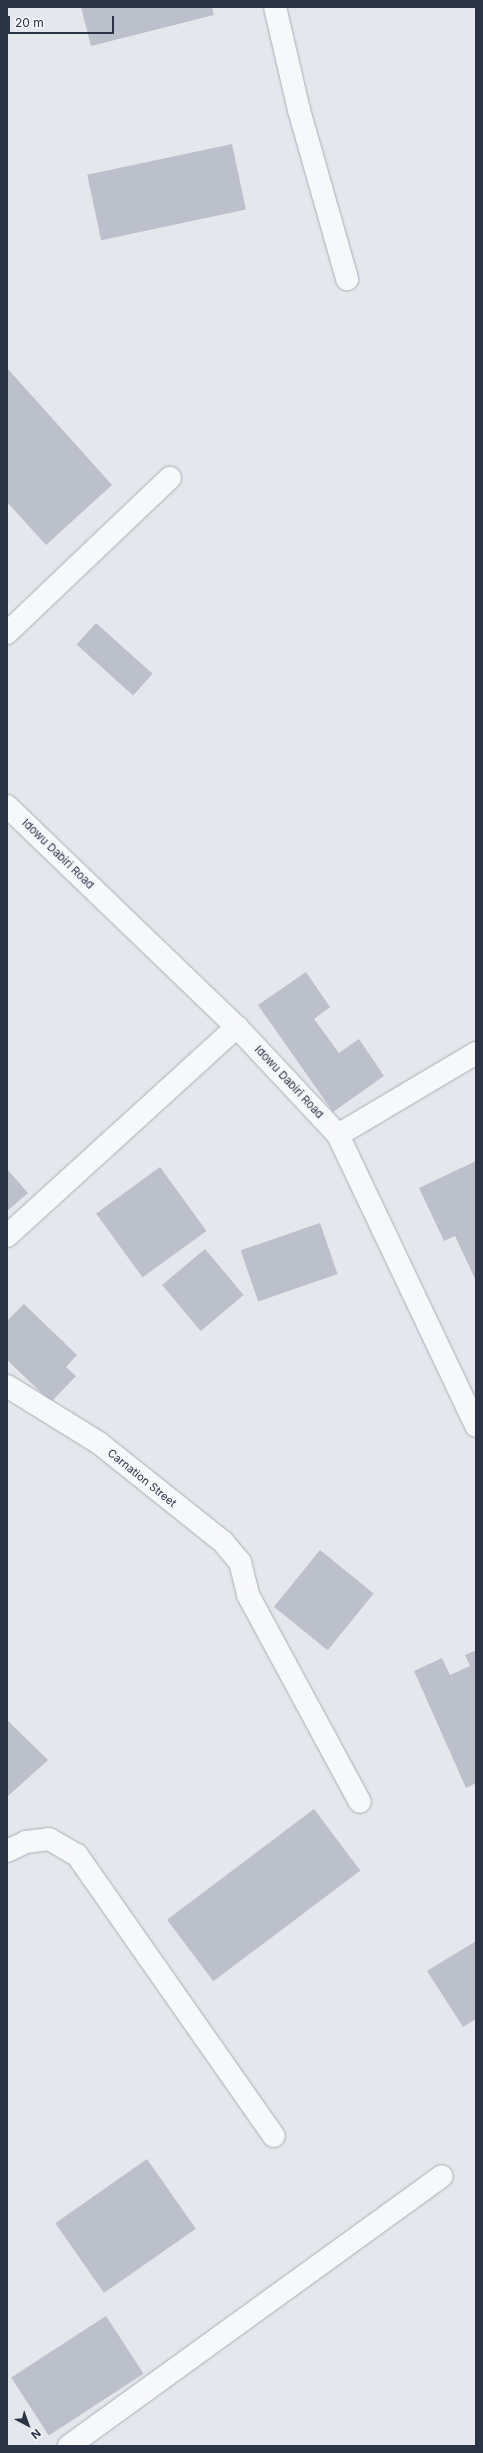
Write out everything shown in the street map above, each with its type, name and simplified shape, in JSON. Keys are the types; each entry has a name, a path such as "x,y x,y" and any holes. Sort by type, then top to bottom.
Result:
{"street":[{"path":"274,7 298,110 347,279"},
{"path":"7,633 170,478"},
{"name":"Idowu Dabiri Road","path":"7,806 237,1027 338,1135 476,1426"},
{"path":"7,1236 237,1027"},
{"path":"338,1135 476,1053"},
{"name":"Carnation Street","path":"7,1386 99,1443 223,1542 240,1562 248,1595 360,1802"},
{"path":"7,1851 26,1842 49,1839 77,1855 274,2136"},
{"path":"69,2446 442,2176"}],"building":[{"path":"81,7 212,7 214,15 91,46"},
{"path":"232,144 246,210 101,240 87,175"},
{"path":"7,368 112,485 46,545 7,502"},
{"path":"96,623 152,674 133,695 77,645"},
{"path":"306,972 330,1007 314,1019 339,1053 359,1039 384,1076 333,1112 258,1005"},
{"path":"476,1161 476,1281 455,1236 444,1241 419,1188"},
{"path":"160,1167 206,1231 143,1277 96,1213"},
{"path":"7,1169 28,1193 7,1211"},
{"path":"320,1223 338,1274 258,1301 241,1250"},
{"path":"205,1249 244,1295 201,1331 162,1285"},
{"path":"24,1304 77,1355 66,1367 76,1376 51,1402 7,1360 7,1321"},
{"path":"320,1550 374,1593 328,1650 274,1607"},
{"path":"476,1650 476,1783 466,1788 414,1671 442,1658 450,1675 470,1666 465,1655"},
{"path":"7,1720 48,1760 7,1797"},
{"path":"314,1809 360,1870 213,1981 167,1920"},
{"path":"476,1941 476,2019 463,2027 427,1971"},
{"path":"147,2159 196,2229 104,2293 55,2223"},
{"path":"106,2316 144,2374 49,2435 11,2378"}]}
